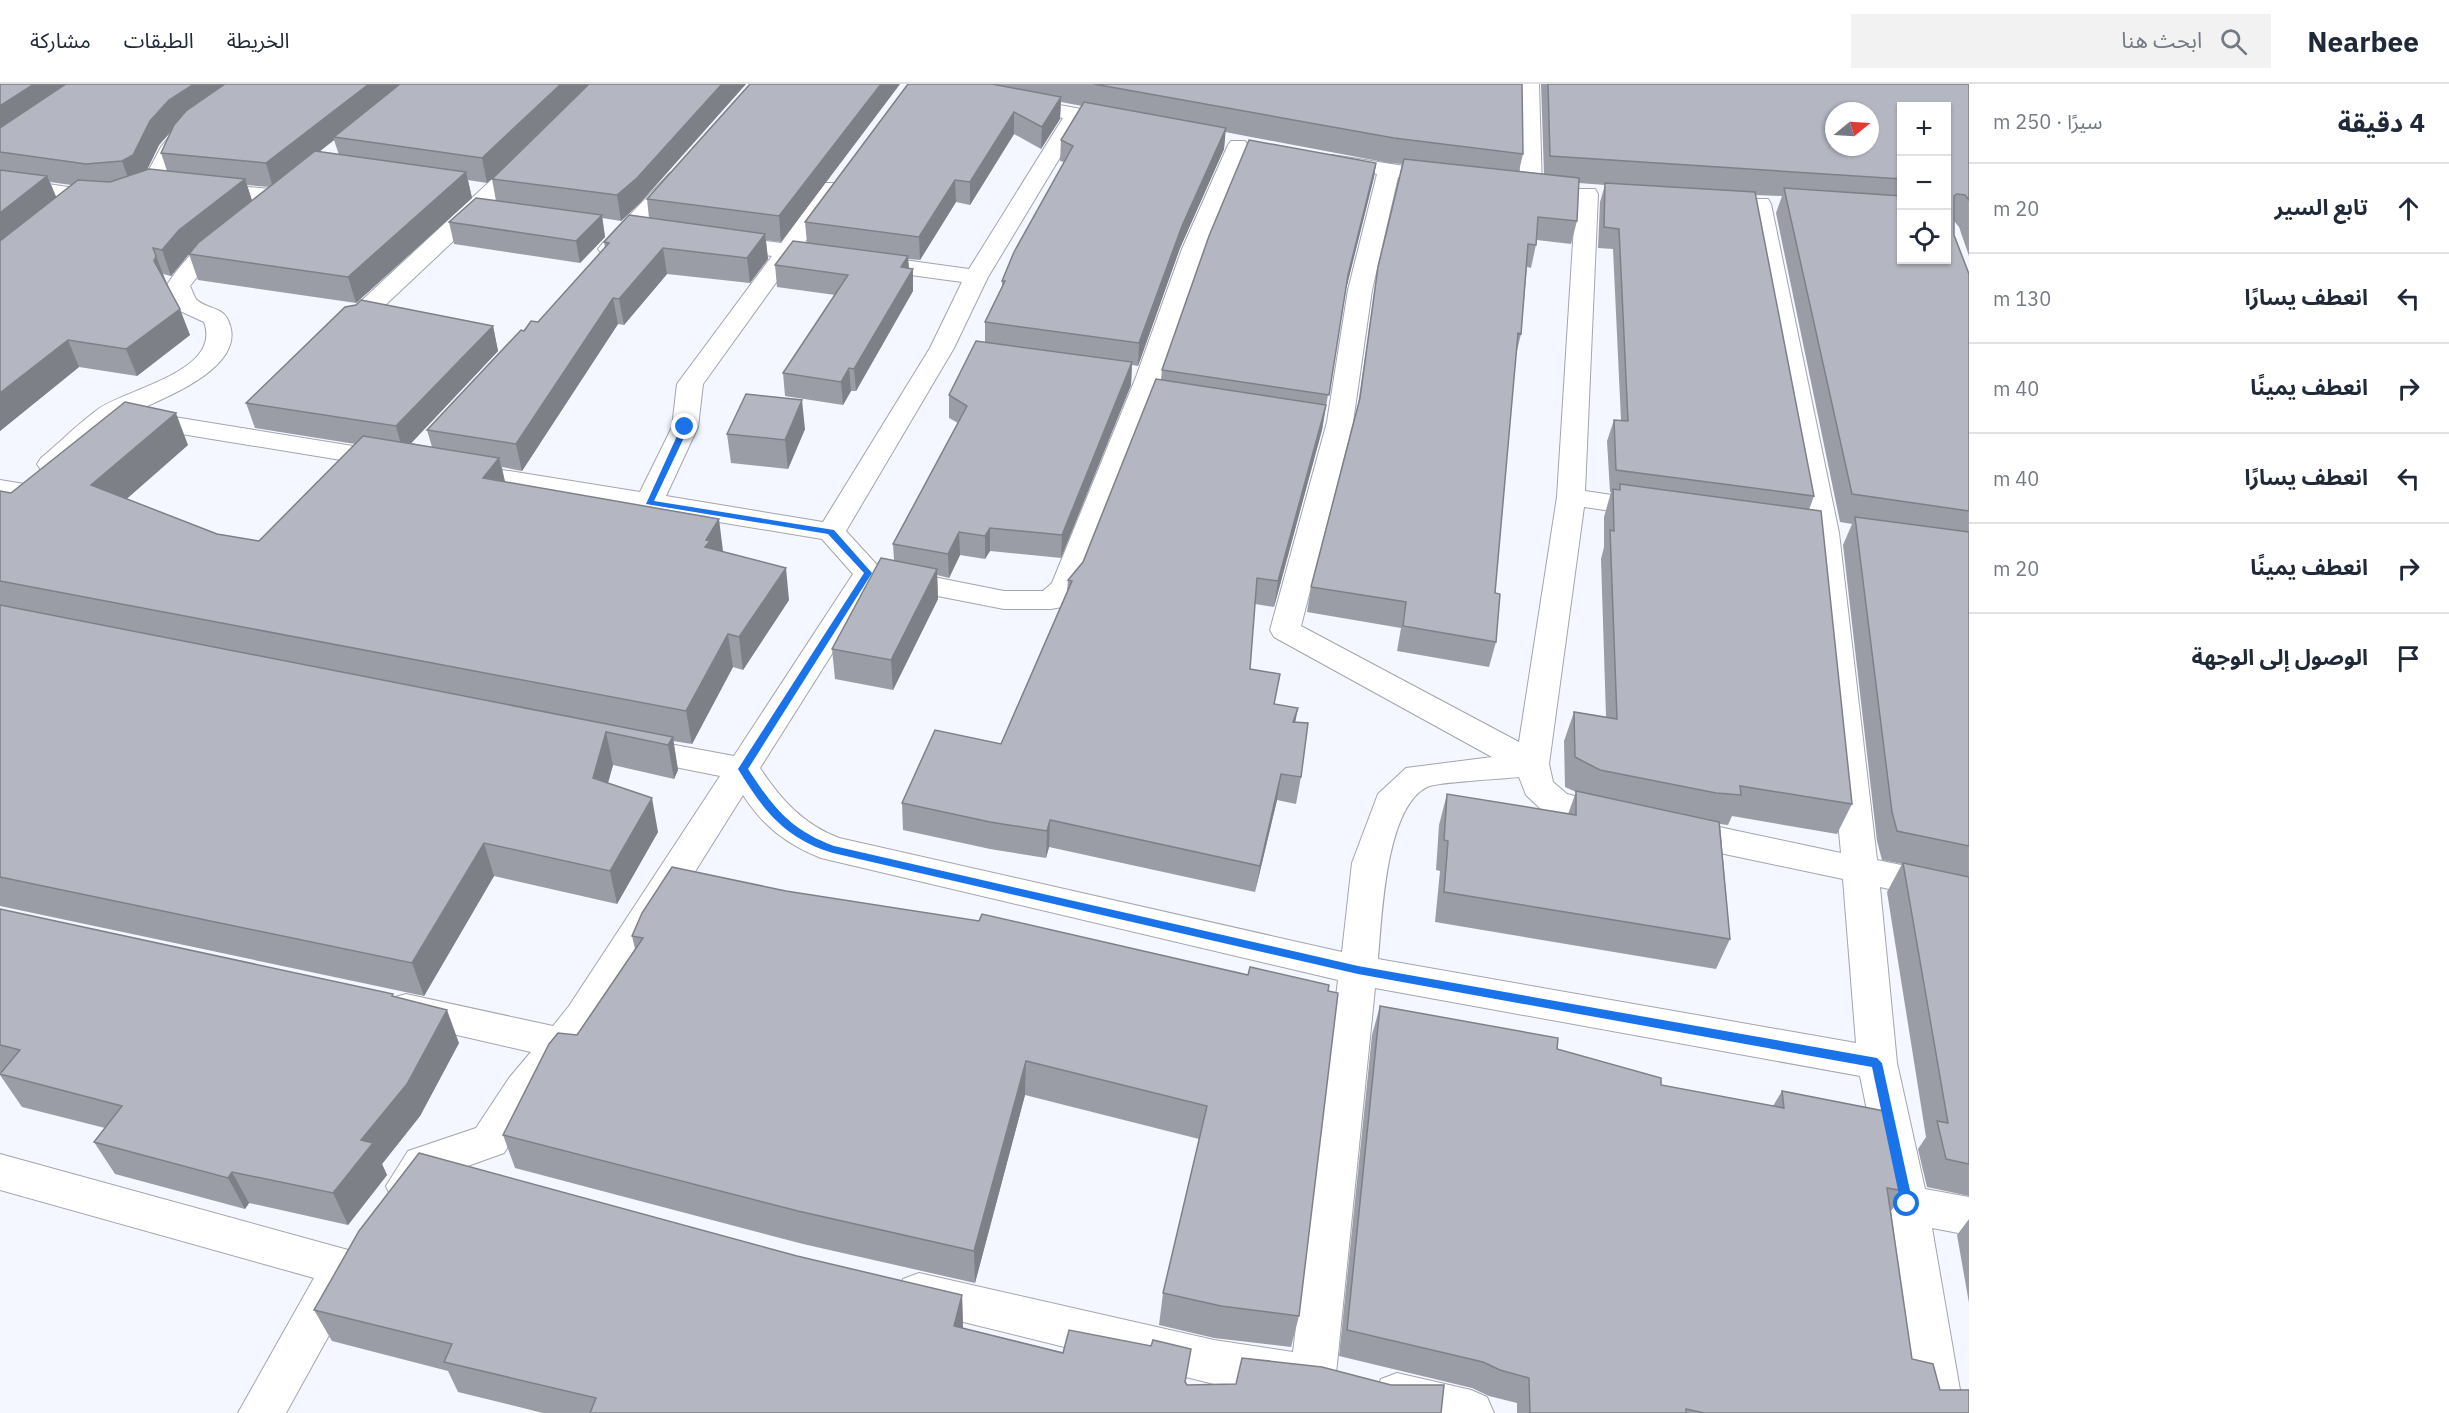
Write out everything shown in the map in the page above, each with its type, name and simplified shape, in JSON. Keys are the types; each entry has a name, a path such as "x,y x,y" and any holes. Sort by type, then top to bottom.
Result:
{"street":[{"path":"0,184 97,197 136,194 153,184 171,146 186,130 253,84"},
{"path":"1529,84 1531,189"},
{"path":"998,99 1134,125"},
{"path":"831,532 953,350 976,277 1076,114"},
{"path":"108,414 831,532 868,573 1004,600 1051,600 1065,587 1146,385 1194,249 1238,145"},
{"path":"353,322 472,199 496,203 536,150"},
{"path":"1308,157 1460,180"},
{"path":"595,265 638,232 650,210 689,165"},
{"path":"649,502 685,427 690,384 849,167"},
{"path":"1389,171 1328,421 1285,630 1532,764"},
{"path":"0,515 10,489 108,414 181,381 198,369 218,348 221,334 214,318 187,305 178,286 197,262 290,190 153,184"},
{"path":"1507,186 1579,193 1571,497 1532,764 1538,787 1556,803 1584,813 1860,868 1969,893"},
{"path":"61,214 97,197"},
{"path":"1760,204 1824,533 1860,868 1877,1063 1907,1204 1941,1413"},
{"path":"603,227 638,232"},
{"path":"707,240 976,277"},
{"path":"1571,497 1675,512"},
{"path":"387,1211 423,1164 490,1141 523,1090 584,1017 868,573"},
{"path":"603,742 743,769 766,804 785,825 806,840 833,849 1358,970 1877,1063"},
{"path":"1339,1380 1358,970 1370,863 1390,803 1418,776 1532,764"},
{"path":"374,1002 560,1043"},
{"path":"423,1164 492,1183"},
{"path":"0,1172 355,1253 261,1413"},
{"path":"1907,1204 1969,1216"},
{"path":"882,1285 1210,1382 1339,1380 1471,1413"}],"building":[{"path":"0,84 34,84 0,106"},
{"path":"66,84 194,84 169,100 150,121 133,155 122,161 86,164 0,152 0,128"},
{"path":"225,84 369,84 266,163 161,153 174,125 186,111"},
{"path":"400,84 561,84 482,158 334,137"},
{"path":"589,84 722,84 637,178 617,195 492,179"},
{"path":"750,84 881,84 779,216 647,199"},
{"path":"908,84 992,84 1061,97 1042,127 1014,112 970,182 955,180 919,237 805,222"},
{"path":"1094,84 1522,84 1523,154 1394,138"},
{"path":"1548,84 1969,84 1969,200 1965,195 1954,196 1954,235 1969,274 1969,511 1852,494 1784,188 1897,196 1897,264 1951,264 1951,102 1897,102 1897,179 1550,156"},
{"path":"1084,102 1226,128 1182,226 1139,343 985,322 1005,281 1002,281 1014,252 1073,146 1061,140"},
{"path":"1249,140 1376,163 1348,275 1329,395 1162,370 1209,236"},
{"path":"315,151 466,172 348,277 189,254 198,243"},
{"path":"1404,159 1579,178 1577,221 1538,217 1536,245 1528,244 1495,593 1500,594 1496,642 1403,626 1406,602 1311,587 1360,398 1378,267"},
{"path":"149,169 245,179 179,230 162,250 153,248 156,256 154,261 180,309 126,349 68,340 0,393 0,241 78,180 110,182"},
{"path":"0,170 47,176 0,213"},
{"path":"1605,183 1755,192 1814,496 1616,470 1614,420 1628,421 1619,229 1604,227"},
{"path":"476,198 602,215 576,241 449,222"},
{"path":"629,215 765,234 747,258 663,248 619,299 613,298 516,444 427,430 521,330 524,331 531,321 538,322 609,243 604,242"},
{"path":"793,241 908,256 901,267 913,269 854,369 849,368 841,382 783,373 848,275 775,265"},
{"path":"361,300 493,326 396,426 246,403 345,307 356,305"},
{"path":"976,341 1132,362 1062,535 990,528 985,536 959,532 948,554 893,544 967,406 949,395"},
{"path":"1156,379 1326,405 1278,581 1257,578 1250,669 1280,674 1274,704 1298,708 1293,722 1308,723 1301,777 1281,774 1260,866 1050,820 1047,831 990,822 902,803 935,730 1001,744 1072,581 1068,580 1083,562"},
{"path":"746,394 802,400 785,440 727,434"},
{"path":"125,402 176,413 91,485 217,534 259,541 363,436 499,458 483,478 719,519 706,540 710,541 705,547 786,568 739,637 728,634 686,711 0,581 0,491 11,493"},
{"path":"1620,484 1821,511 1852,804 1740,786 1741,795 1716,793 1600,770 1575,757 1574,712 1617,719 1610,530 1614,531 1613,489 1620,490"},
{"path":"1855,517 1969,532 1969,846 1897,831 1892,812"},
{"path":"881,558 937,569 891,660 832,649"},
{"path":"0,605 673,737 668,745 606,732 593,778 652,798 610,871 484,843 412,963 0,877"},
{"path":"1576,791 1719,822 1730,939 1444,892 1448,841 1444,840 1447,794 1576,815"},
{"path":"1903,863 1969,877 1969,1164 1946,1159 1937,1121 1948,1123"},
{"path":"672,867 786,891 979,921 982,914 1248,975 1250,967 1329,985 1328,991 1338,993 1299,1316 1221,1306 1163,1293 1207,1106 1026,1061 974,1251 798,1211 503,1135 549,1044 558,1033 577,1035 643,938 632,936 642,913"},
{"path":"0,909 393,994 392,996 447,1010 407,1084 361,1140 373,1143 333,1193 232,1172 228,1178 94,1142 122,1106 0,1074 20,1050 0,1045"},
{"path":"1380,1006 1558,1038 1557,1049 1661,1078 1661,1085 1784,1108 1782,1091 1889,1112 1905,1191 1887,1188 1912,1359 1933,1364 1940,1390 1969,1390 1969,1413 1704,1413 1686,1409 1686,1413 1530,1413 1529,1378 1500,1370 1483,1362 1347,1330"},
{"path":"419,1153 797,1256 962,1295 954,1326 1063,1353 1069,1330 1151,1346 1153,1340 1191,1349 1185,1382 1187,1385 1236,1384 1242,1358 1322,1367 1391,1385 1444,1385 1441,1413 590,1413 596,1398 444,1362 452,1344 314,1310 359,1231"}],"route":[{"path":"685,427 675,453 649,502 831,532 868,573 743,769 766,804 785,825 806,840 833,849 1358,970 1877,1063 1907,1204"}]}
